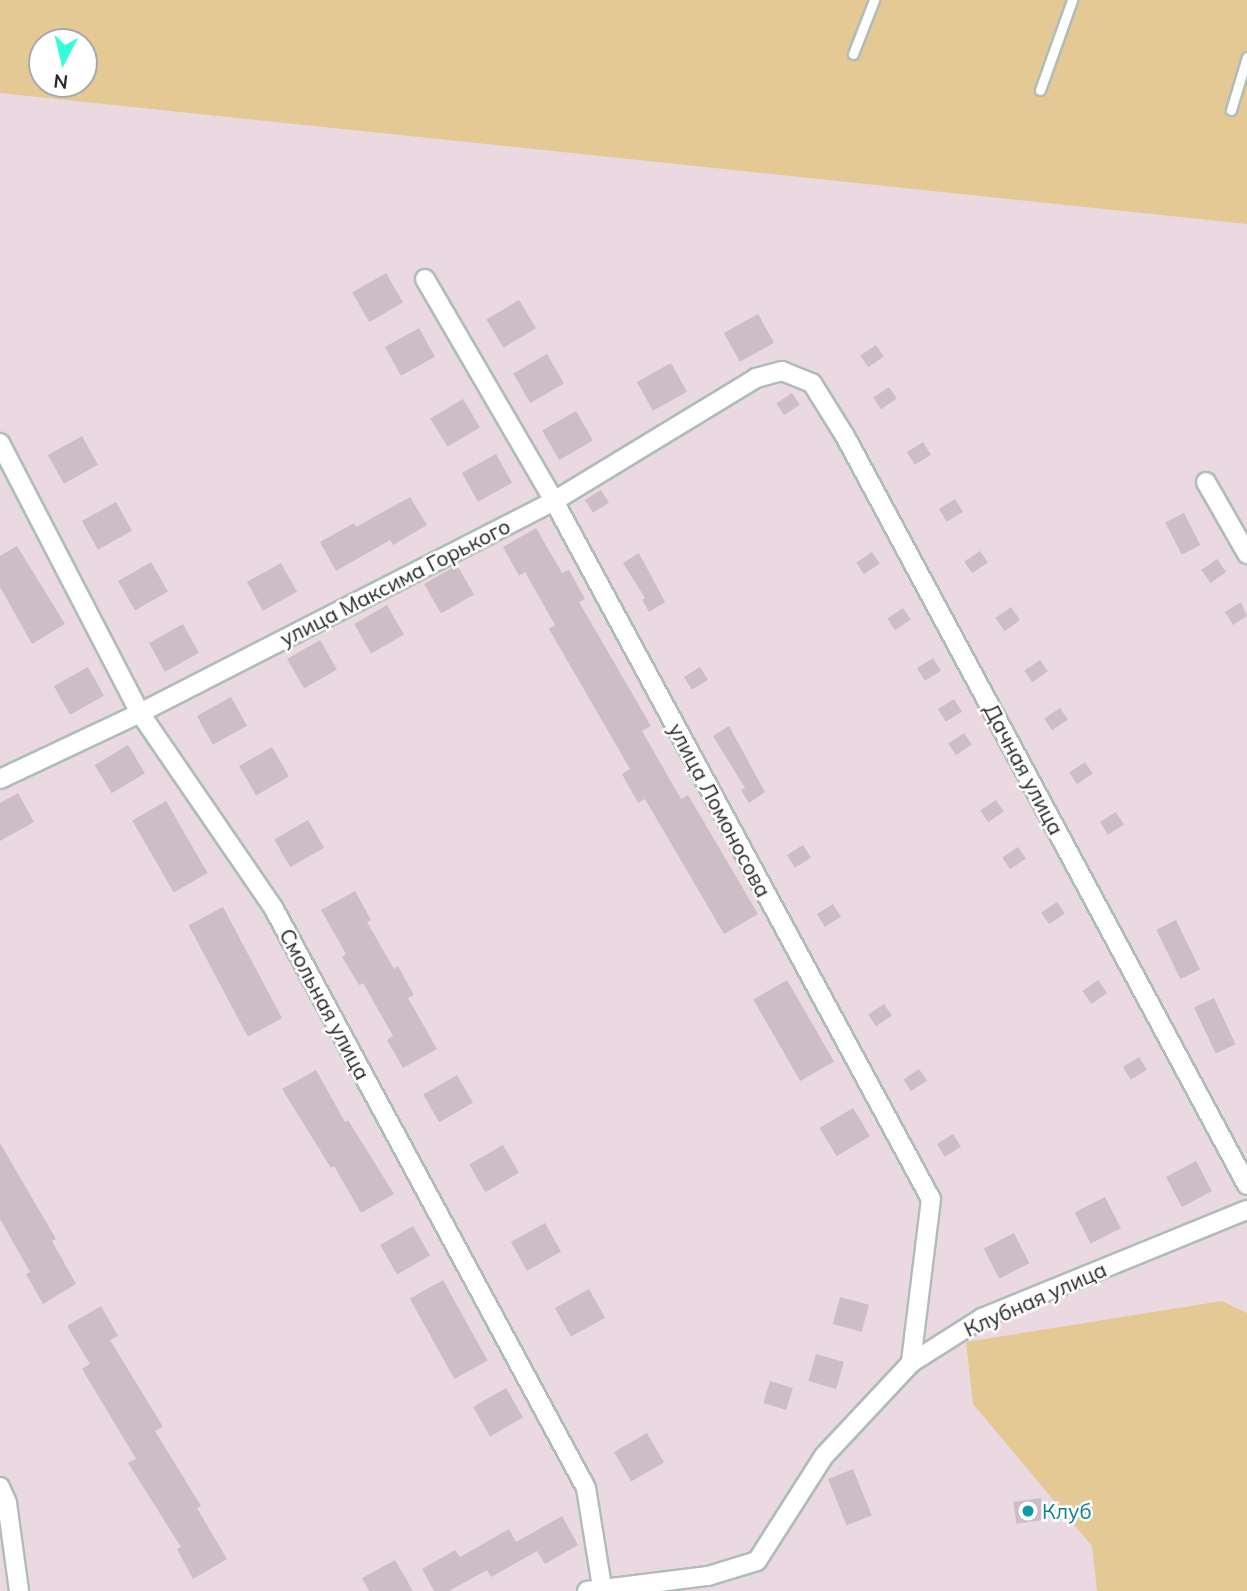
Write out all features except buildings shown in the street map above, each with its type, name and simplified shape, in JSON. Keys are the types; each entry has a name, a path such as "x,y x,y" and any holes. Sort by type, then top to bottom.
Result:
{"street":[{"name":"улица Ломоносова","path":"425,278 554,501 931,1199 911,1363"},
{"name":"улица Максима Горького","path":"0,779 140,713 554,501 756,378 782,371"},
{"name":"Дачная улица","path":"782,371 812,383 845,436 1247,1185"},
{"name":"Смольная улица","path":"0,443 140,713 274,909 586,1488 594,1589"},
{"path":"1206,482 1247,554"},
{"name":"Клубная улица","path":"594,1589 708,1576 757,1562 824,1456 911,1363 982,1318 1247,1210"},
{"path":"0,1487 7,1503 19,1591"}],"lane":[{"path":"853,54 874,0"},
{"path":"1040,90 1072,0"},
{"path":"1231,110 1247,57"}],"shaded area":[{"path":"0,0 1247,0 1247,224 48,98 98,98 98,28 28,28 28,96 0,93"},
{"path":"1222,1301 1247,1313 1247,1591 1097,1591 1092,1546 973,1404 966,1342"}],"place":[{"name":"Клуб","path":"1028,1511"}]}
